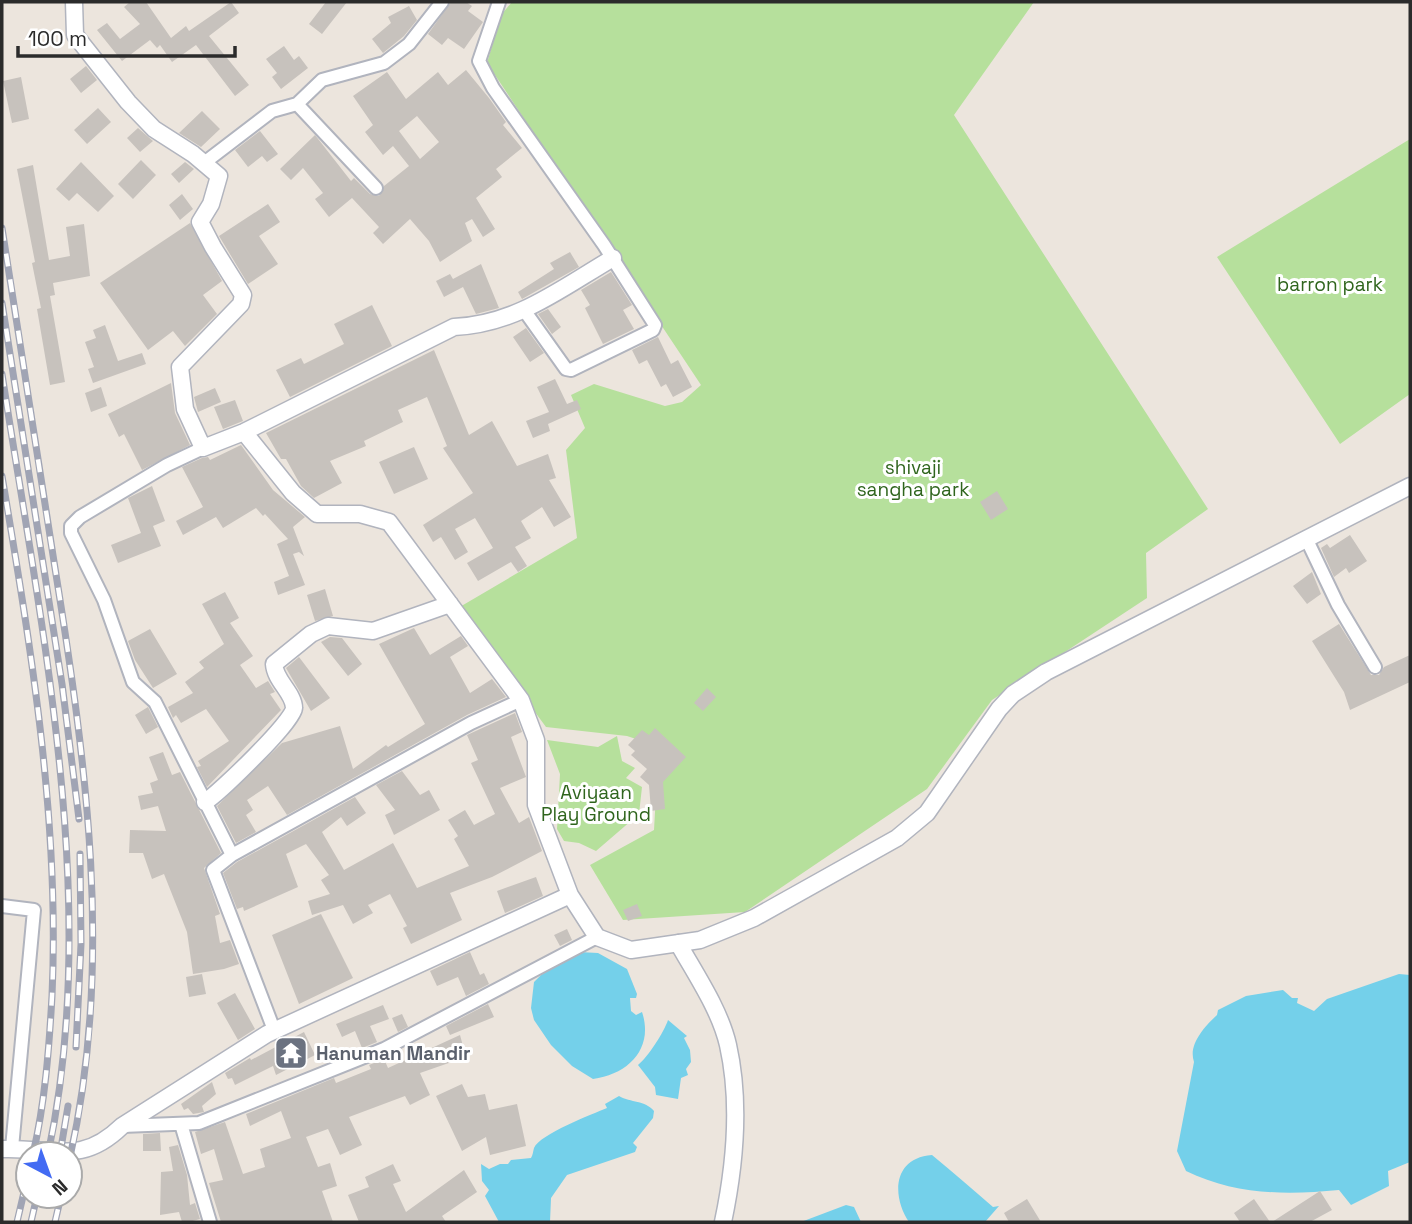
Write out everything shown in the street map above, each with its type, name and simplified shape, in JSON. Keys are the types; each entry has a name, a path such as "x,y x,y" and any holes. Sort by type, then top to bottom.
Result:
{"street":[{"path":"204,163 272,111 296,104 322,80 384,63 409,44 442,2"},
{"path":"76,3 75,35 128,102 154,129 219,176 211,204 201,222 212,247 243,295 240,304 180,367 185,409 203,448"},
{"path":"496,3 480,61 493,88 613,258 655,325 653,330 571,370 566,369 524,310"},
{"path":"296,104 376,188"},
{"path":"232,855 155,702 133,682 104,600 71,533 71,526 80,517 167,465 244,432 454,327 483,326 524,310 613,258"},
{"path":"244,432 293,493 317,514 360,514 389,522 521,700 537,740 534,772 536,805 570,895 597,937 631,950 700,940 754,918 897,838 927,813 999,709 1013,694 1046,672 1410,486"},
{"path":"1306,538 1338,605 1375,667"},
{"path":"205,802 221,792 235,773 293,716 295,706 275,673 274,664 282,656 328,626 373,631 450,604"},
{"path":"274,1030 213,870 232,855 471,723 521,700"},
{"path":"2,906 34,910 7,1149 90,1150 105,1143 122,1126 274,1030 570,895"},
{"path":"122,1126 199,1123 384,1049 597,937"},
{"path":"678,943 708,998 728,1045 735,1159 723,1222"},
{"path":"181,1124 210,1222"}],"green space":[{"name":"shivaji sangha park","path":"512,2 1034,2 954,115 1208,509 1146,553 1147,598 992,700 927,789 745,912 623,920 590,865 654,830 657,776 642,741 627,736 546,727 458,608 577,538 566,450 585,428 571,395 594,384 665,406 682,402 701,385 487,63 501,15"},
{"name":"barron park","path":"1410,139 1410,394 1340,444 1217,257"},
{"name":"Aviyaan Play Ground","path":"617,736 622,761 635,768 626,778 642,787 639,814 596,851 579,843 564,841 557,829 560,774 547,740 598,747"}],"water":[{"path":"579,952 598,953 627,969 637,994 636,998 630,998 631,1011 636,1015 642,1012 645,1025 641,1048 636,1057 618,1071 593,1079 572,1066 551,1045 534,1020 531,1008 534,982"},
{"path":"1399,974 1410,975 1410,1162 1388,1171 1389,1186 1351,1205 1339,1190 1280,1193 1242,1189 1204,1179 1186,1171 1177,1151 1194,1062 1193,1049 1198,1037 1217,1015 1218,1010 1246,996 1283,990 1292,998 1298,998 1297,1003 1314,1011 1327,999"},
{"path":"668,1020 687,1036 684,1038 690,1050 691,1062 686,1069 688,1075 681,1078 678,1099 656,1095 655,1087 638,1065 655,1044"},
{"path":"619,1096 646,1105 654,1111 653,1118 633,1143 637,1147 635,1152 567,1175 551,1198 550,1222 499,1222 485,1196 489,1190 482,1181 481,1164 489,1169 508,1164 511,1160 531,1158 534,1148 546,1137 607,1108 605,1104"},
{"path":"932,1155 993,1207 999,1206 985,1222 909,1222 900,1201 899,1180 909,1163"},
{"path":"846,1205 854,1207 861,1222 801,1222"}],"building":[{"path":"130,2 146,2 171,38 186,26 189,31 231,2 239,13 209,36 249,85 235,96 196,45 172,62 160,45 157,48 150,40 122,61 97,30 107,23 120,39 140,24 124,7"},
{"path":"326,2 347,2 322,34 309,24"},
{"path":"451,2 466,2 472,6 468,11 483,22 464,49 448,38 442,45 428,34"},
{"path":"409,6 417,20 404,36 383,53 372,39 391,23 388,17"},
{"path":"284,46 294,60 299,56 308,68 281,89 272,77 277,73 266,59"},
{"path":"86,66 97,80 81,93 70,79"},
{"path":"466,70 489,98 506,122 503,125 522,148 496,169 502,177 476,198 495,229 483,237 472,219 465,223 472,241 440,262 429,241 410,219 383,244 373,233 379,227 352,198 329,217 315,199 323,193 303,168 291,180 280,169 315,135 351,181 354,178 370,194 379,196 384,186 409,166 393,146 383,155 365,132 373,125 353,96 387,72 406,99 438,72 448,85","holes":["417,116 439,142 420,159 399,131"]},
{"path":"21,77 29,119 12,123 3,81"},
{"path":"98,108 111,122 87,144 74,130"},
{"path":"202,111 220,129 201,147 179,133"},
{"path":"138,128 153,141 140,152 127,138"},
{"path":"260,131 278,154 267,162 262,156 248,167 235,150"},
{"path":"141,160 156,175 133,199 118,184"},
{"path":"81,162 114,196 98,212 77,193 69,201 56,189"},
{"path":"185,162 194,169 179,183 171,174"},
{"path":"33,165 49,260 70,256 66,227 84,224 90,276 53,283 55,295 50,296 65,382 50,385 37,309 41,308 32,263 35,262 17,169"},
{"path":"182,194 193,209 180,220 169,205"},
{"path":"268,204 280,222 259,236 278,264 248,284 219,236"},
{"path":"190,223 222,281 203,295 217,314 185,346 173,331 148,350 100,283"},
{"path":"570,252 579,267 522,299 518,292 554,269 550,263"},
{"path":"481,264 499,308 476,314 463,287 444,297 436,281 450,274 453,279"},
{"path":"611,272 632,305 623,310 634,329 603,344 585,308 590,305 581,290"},
{"path":"372,305 392,346 290,397 276,370 301,358 304,364 344,344 334,324"},
{"path":"548,309 561,327 552,334 538,314"},
{"path":"105,325 118,361 142,353 146,364 93,383 88,369 94,367 85,342 96,338 93,330"},
{"path":"526,328 544,353 530,362 513,337"},
{"path":"658,337 671,364 678,360 692,387 673,397 666,384 661,387 647,360 639,364 632,350"},
{"path":"434,350 469,435 492,421 517,466 548,454 556,478 549,480 571,517 554,527 542,507 521,521 531,538 515,547 527,566 518,572 511,562 478,581 467,563 493,548 475,518 455,529 468,552 455,560 441,537 433,542 423,525 473,493 443,448 447,446 427,397 398,410 403,422 364,441 366,446 330,461 342,483 314,498 301,486 286,459 281,459 266,433"},
{"path":"555,379 567,404 577,400 581,409 548,424 550,431 533,438 526,421 549,412 537,387"},
{"path":"171,383 175,413 190,445 142,470 124,434 119,437 108,414"},
{"path":"101,387 107,406 91,412 85,393"},
{"path":"215,388 221,402 198,412 194,397"},
{"path":"235,400 243,421 223,429 214,407"},
{"path":"241,445 273,490 305,517 293,527 304,556 299,552 293,554 305,585 278,595 274,582 289,576 277,544 288,539 265,514 263,516 256,508 223,528 216,517 183,535 176,521 203,507 182,467 202,458 208,457 210,460"},
{"path":"414,447 428,479 394,494 379,462"},
{"path":"152,486 165,521 153,526 161,546 118,563 111,545 141,533 128,498"},
{"path":"997,491 1008,509 991,520 980,502"},
{"path":"1350,535 1367,561 1349,573 1346,568 1334,577 1321,548 1327,544 1330,548"},
{"path":"1312,572 1321,594 1307,604 1293,586"},
{"path":"325,589 333,616 315,621 307,595"},
{"path":"225,592 239,618 230,623 253,656 240,665 256,688 268,681 275,692 270,694 281,710 207,787 197,767 201,766 198,761 229,741 206,709 181,723 176,715 173,718 168,707 193,693 185,682 204,668 199,662 224,644 202,604"},
{"path":"1339,624 1371,675 1379,675 1384,667 1410,655 1410,682 1350,710 1344,692 1312,641"},
{"path":"414,628 430,655 461,636 468,646 450,657 470,693 492,679 506,697 467,715 287,815 268,786 247,800 253,810 246,815 256,832 236,843 217,806 282,743 340,726 353,769 386,745 388,747 425,724 379,644"},
{"path":"150,629 177,674 153,688 135,660 128,641"},
{"path":"330,637 342,638 362,664 348,676 321,642"},
{"path":"299,657 330,698 311,711 286,668"},
{"path":"707,688 716,697 703,711 694,703"},
{"path":"148,707 158,727 146,734 135,715"},
{"path":"515,713 522,732 511,737 526,777 500,788 519,823 529,817 542,851 492,877 450,893 462,920 411,944 403,928 407,926 390,894 368,905 373,913 353,924 343,905 312,915 308,901 330,894 321,880 329,875 306,844 286,854 298,887 244,911 243,907 237,909 223,873 237,862 355,797 366,813 347,826 341,817 322,832 344,870 393,843 417,888 469,866 454,839 458,836 448,820 465,810 474,825 495,814 471,763 478,760 467,735"},
{"path":"655,728 686,757 663,782 665,809 651,811 649,785 640,777 647,769 631,755 635,751 628,745 642,730 649,735"},
{"path":"163,752 172,775 180,772 221,853 204,868 220,914 215,916 220,943 230,940 239,964 224,969 193,974 187,932 164,874 152,879 143,853 129,853 130,830 166,831 158,806 141,810 138,796 153,793 150,783 158,780 149,757"},
{"path":"402,771 420,795 429,790 440,810 394,835 385,815 395,810 376,785"},
{"path":"536,877 543,896 505,913 497,891"},
{"path":"637,904 642,916 628,921 623,910"},
{"path":"321,914 353,978 299,1004 272,935"},
{"path":"567,929 572,940 560,946 554,935"},
{"path":"470,952 480,975 484,973 489,984 466,996 458,977 437,986 430,971"},
{"path":"202,974 206,994 189,997 186,977"},
{"path":"235,993 255,1029 238,1040 217,1003"},
{"path":"488,1004 494,1017 450,1035 446,1026"},
{"path":"383,1005 389,1019 370,1026 377,1042 362,1048 355,1031 342,1037 336,1024"},
{"path":"402,1014 408,1027 398,1032 392,1018"},
{"path":"304,1032 315,1055 276,1075 273,1066 235,1085 232,1078 228,1079 225,1073"},
{"path":"460,1035 466,1057 420,1073 430,1095 410,1105 405,1096 349,1117 362,1145 340,1155 328,1129 306,1137 318,1167 330,1163 337,1186 322,1191 333,1222 221,1222 209,1183 223,1180 214,1149 201,1154 195,1132 225,1122 243,1174 265,1167 260,1149 291,1138 281,1111 250,1126 246,1114 334,1078 336,1083 371,1069 369,1065 384,1059 388,1068"},
{"path":"212,1082 216,1094 202,1106 204,1112 193,1114 188,1108 184,1110 181,1104"},
{"path":"462,1084 468,1097 485,1094 489,1110 517,1104 526,1146 490,1155 486,1137 462,1151 436,1096"},
{"path":"160,1133 161,1151 143,1151 143,1134"},
{"path":"178,1145 187,1175 190,1205 195,1203 200,1219 189,1222 182,1222 179,1212 160,1215 161,1172 173,1171 169,1147"},
{"path":"393,1164 401,1181 393,1184 406,1212 464,1170 477,1192 442,1216 446,1222 359,1222 348,1195 369,1187 365,1177"},
{"path":"1320,1191 1332,1210 1310,1222 1272,1222"},
{"path":"1027,1199 1041,1222 1009,1222 1004,1213"},
{"path":"1254,1199 1270,1222 1240,1222 1234,1213"}],"railway":[{"path":"2,228 77,714 91,862 91,1010 83,1084 73,1140"},
{"path":"2,303 62,684 79,819"},
{"path":"2,374 47,664 60,764 67,863 69,962 63,1059 50,1140"},
{"path":"2,476 33,670 52,865 51,1016 36,1140"},
{"path":"76,1047 81,944 80,854"},
{"path":"62,1140 68,1106"},
{"path":"17,1222 20,1210"},
{"path":"31,1222 34,1210"},
{"path":"55,1222 58,1210"}],"place":[{"name":"Hanuman Mandir","path":"291,1053"}]}
